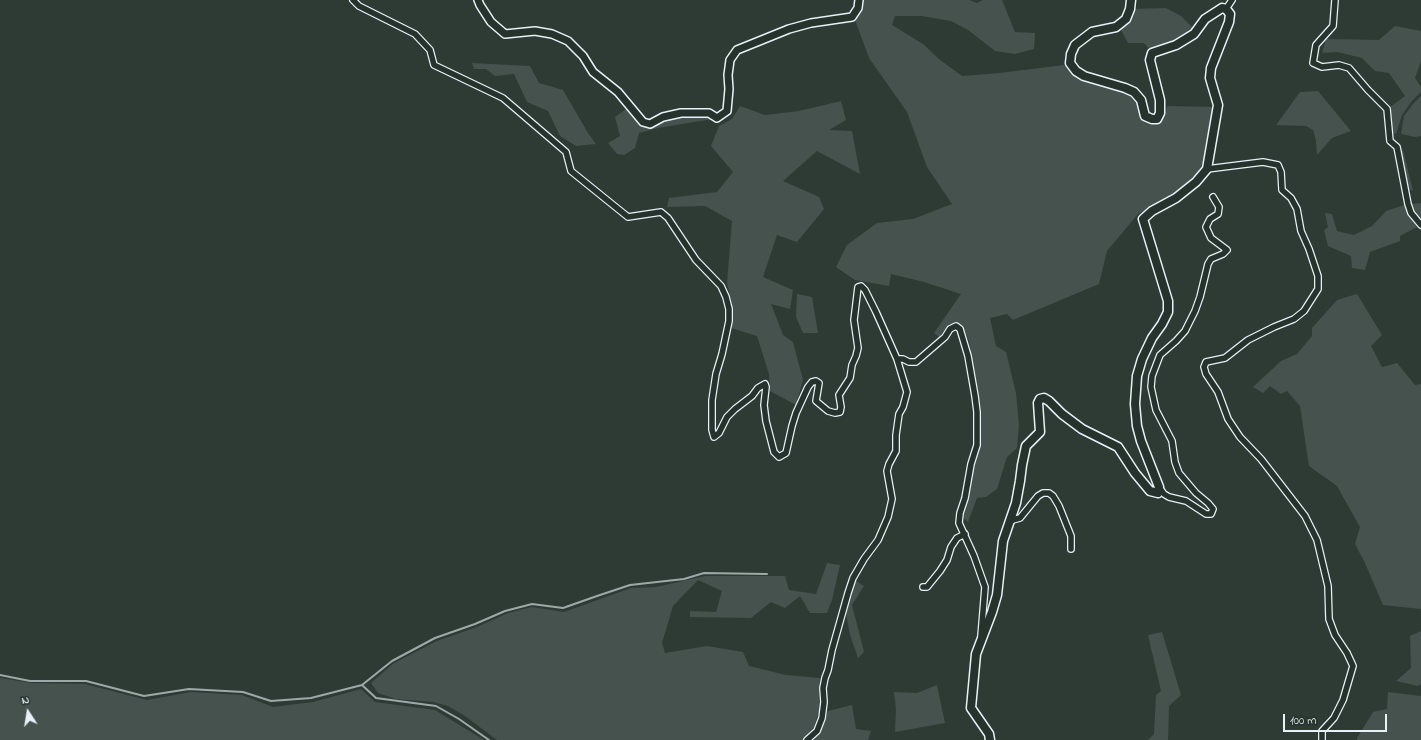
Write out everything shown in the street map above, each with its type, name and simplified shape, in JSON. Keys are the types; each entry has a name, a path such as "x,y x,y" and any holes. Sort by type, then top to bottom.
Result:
{"main road":[{"path":"990,740 989,734 971,708 976,654 997,595 1003,541 1016,503 1026,446 1040,432 1038,403 1040,399 1044,398 1049,401 1062,414 1082,428 1118,447 1150,491 1158,493 1160,487 1141,441 1134,404 1142,359 1152,338 1168,312 1168,301 1143,219 1152,211 1176,198 1196,182 1207,169 1218,105 1210,78 1211,68 1229,22 1230,14 1226,9 1222,8 1205,19 1194,34 1176,45 1152,53 1150,60 1160,100 1160,113 1157,119 1152,120 1146,116 1141,100 1134,92 1084,76 1076,71 1070,63 1071,54 1075,45 1092,32 1116,27 1126,19 1130,9 1131,0"}],"street":[{"path":"353,0 358,6 415,34 430,50 434,64 503,98 566,152 571,171 628,217 661,212 668,218 696,260 721,286 729,309 729,321 716,374 712,400 712,430 714,437 719,433 727,417 752,396 758,388 765,384 764,405 766,421 774,452 779,457 786,453 796,413 808,387 812,382 816,381 819,383 816,401 828,412 840,412 841,407 839,395 850,378 852,365 858,348 854,320 858,287 861,286 870,299 897,359 907,392 900,414 896,435 896,451 887,471 892,499 888,517 878,540 864,559 853,578 848,592 825,678 823,688 824,702 822,718 817,731 807,740"},
{"path":"478,0 492,22 505,34 535,31 552,34 568,41 582,56 593,72 618,92 643,122 650,124 663,117 682,113 709,113 717,118 727,111 730,89 728,75 730,60 737,50 789,29 811,23 852,17 858,8 859,0"},
{"path":"1226,9 1232,0"},
{"path":"1334,0 1333,26 1316,45 1313,63 1322,67 1339,65 1349,68 1368,90 1388,109 1390,141 1397,146 1411,213 1421,225"},
{"path":"1207,169 1263,162 1278,165 1281,172 1282,190 1290,198 1297,209 1301,231 1318,276 1318,288 1304,311 1294,319 1274,326 1248,340 1225,358 1206,362 1204,367 1206,374 1218,392 1228,419 1240,437 1261,459 1305,516 1317,540 1328,586 1329,619 1335,635 1347,653 1353,666 1343,700 1334,718 1322,731 1322,740"},
{"path":"1160,487 1164,494 1169,497 1186,501 1206,514 1211,514 1213,509 1196,493 1179,473 1175,462 1172,441 1156,410 1151,387 1152,376 1160,355 1185,331 1195,311 1208,264 1211,259 1223,254 1227,250 1211,238 1206,227 1210,219 1218,214 1219,207 1213,197"},
{"path":"897,359 916,362 945,337 950,329 956,326 960,329 968,356 977,412 977,445 971,464 959,523 965,534 985,587 980,642"},
{"path":"1009,521 1020,518 1038,496 1043,493 1049,493 1053,496 1059,506 1071,536 1071,549"},
{"path":"923,587 927,587 940,571 957,538 965,534"}],"shaded area":[{"path":"864,0 969,0 977,3 983,0 1002,0 1015,32 1035,33 1034,49 1015,54 995,51 968,30 951,21 922,16 895,16 892,25 923,44 940,60 962,76 1064,65 1074,73 1126,91 1134,97 1155,121 1164,116 1167,106 1213,107 1212,126 1207,153 1201,168 1179,192 1138,214 1107,251 1099,284 1013,320 1007,314 990,318 996,346 1006,352 1016,393 1019,425 1017,448 1007,457 997,489 986,497 977,498 968,522 962,517 968,499 974,466 980,445 981,410 969,341 963,327 956,322 947,327 939,337 934,333 961,294 924,282 891,274 889,286 855,280 836,267 847,245 877,223 913,219 952,204 927,167 907,112 869,58 855,20 863,9"},
{"path":"1166,8 1181,16 1194,29 1177,41 1151,51 1144,43 1128,43 1121,30 1128,24 1135,9"},
{"path":"1395,26 1421,31 1421,61 1415,78 1421,87 1421,92 1411,102 1402,115 1396,134 1391,132 1390,107 1405,96 1389,73 1375,71 1362,58 1337,52 1322,53 1326,39 1379,40"},
{"path":"472,63 530,66 539,83 563,90 596,144 576,146 560,136 548,111 527,102 514,74 495,76 486,69 474,69"},
{"path":"1318,91 1351,131 1332,138 1317,155 1316,141 1313,130 1306,126 1276,125 1300,92"},
{"path":"1421,96 1421,136 1415,137 1401,134 1404,116"},
{"path":"841,101 846,120 829,130 852,131 860,174 817,151 783,181 819,197 824,209 797,242 777,235 763,277 793,290 790,309 771,304 783,335 793,342 803,380 796,405 770,391 769,374 757,336 731,328 732,304 727,283 732,221 705,206 667,207 669,198 717,192 733,172 711,146 719,126 732,119 740,106 765,115 799,111"},
{"path":"626,109 640,124 685,115 703,116 713,119 658,128 639,133 635,148 624,155 617,154 608,143 620,136 615,117"},
{"path":"1403,150 1413,191 1409,189 1399,151"},
{"path":"1421,203 1421,223 1413,213 1411,204"},
{"path":"1404,205 1409,216 1417,227 1400,236 1400,241 1370,252 1365,270 1352,268 1351,256 1328,246 1324,230 1328,227 1325,213 1332,214 1337,231 1354,235 1372,226 1386,211"},
{"path":"797,294 812,297 818,333 803,333 796,317"},
{"path":"1357,294 1382,335 1371,346 1382,367 1397,363 1415,385 1421,384 1421,609 1383,605 1355,544 1360,527 1337,486 1309,466 1300,406 1287,391 1281,394 1270,386 1263,393 1253,387 1281,361 1297,354 1312,336 1312,328 1337,300"},
{"path":"827,563 840,565 832,600 827,613 810,613 800,596 785,608 771,602 751,618 690,617 690,611 716,612 722,591 698,580 673,606 662,643 665,653 707,646 743,652 749,666 786,675 820,678 820,706 817,717 814,727 802,740 497,740 465,716 448,706 433,702 396,699 378,693 371,683 394,663 437,641 477,627 508,613 532,607 564,612 631,588 656,587 705,576 785,576 789,590 816,594"},
{"path":"856,581 864,586 852,605 864,652 858,658 850,635 845,608 850,592"},
{"path":"1421,631 1421,684 1418,686 1396,681 1411,668 1410,636"},
{"path":"1162,632 1181,695 1169,706 1168,740 1148,740 1154,734 1156,695 1161,691 1148,635"},
{"path":"0,678 32,683 85,684 147,700 191,692 242,695 273,707 313,702 361,689 375,702 435,710 484,740 0,740"},
{"path":"937,685 945,723 895,732 896,709 894,692 917,693"},
{"path":"1388,692 1421,696 1421,740 1357,740 1373,712 1387,709"},
{"path":"852,705 856,729 871,731 868,740 812,740 818,733 828,711"}],"waterway":[{"path":"0,675 30,681 86,681 144,696 189,689 243,692 271,701 311,698 362,685 392,661 435,638 475,624 505,611 532,604 563,608 630,585 684,579 704,573 767,574"},
{"path":"362,685 376,698 436,706 459,719 489,740"}]}
